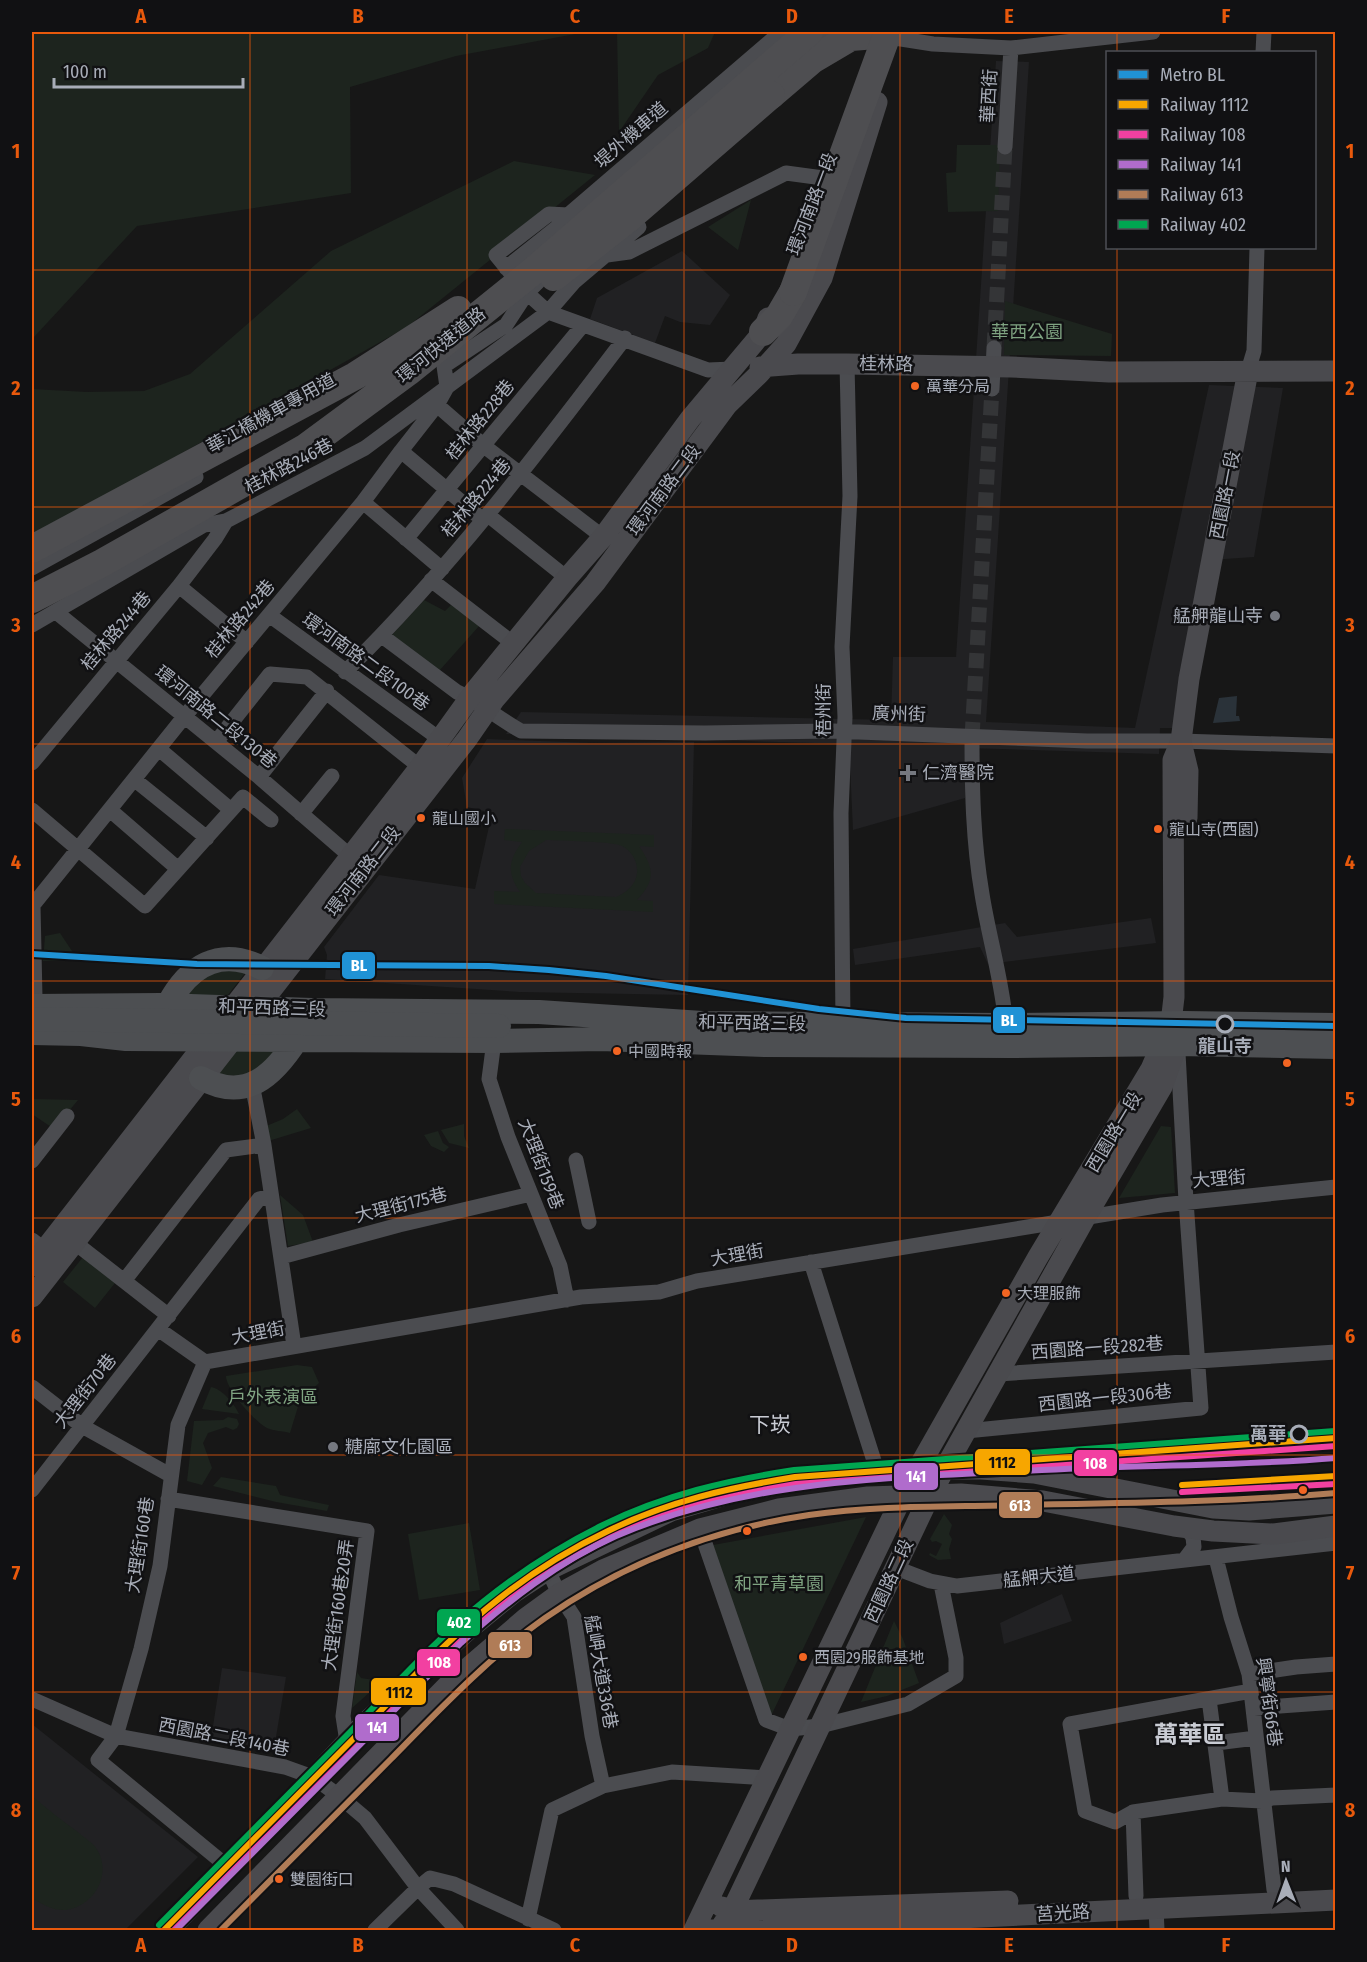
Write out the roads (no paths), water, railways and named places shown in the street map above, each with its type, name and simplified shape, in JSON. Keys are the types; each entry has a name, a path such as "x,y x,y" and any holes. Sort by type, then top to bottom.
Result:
{"highway":[{"name":"環河快速道路","path":"32,549 355,376 451,316 536,250 787,32"},
{"name":"環河快速道路","path":"44,605 102,563 305,448 408,372 532,272 809,32"},
{"path":"305,448 369,411 508,313 630,217 812,60 850,37 888,34 793,292 779,316 763,332"}],"main road":[{"path":"168,1005 182,982 204,965 223,959 233,959 252,963 262,968"},
{"name":"和平西路三段","path":"32,1005 82,1007 124,1004 539,1012 601,1027 702,1023 1006,1025 1174,1033 1335,1047"},
{"name":"和平西路三段","path":"32,1005 496,1033"},
{"name":"和平西路三段","path":"32,1033 81,1034 126,1039 297,1039 496,1033 563,1022 765,1045 869,1045 1335,1025"},
{"path":"201,1078 215,1086 252,1084 278,1067 297,1039"}],"street":[{"name":"堤外機車道","path":"506,268 561,225 568,215 781,32"},
{"path":"527,293 828,32"},
{"path":"888,34 933,44 1011,48 1153,32"},
{"path":"1263,51 1264,32"},
{"name":"環河南路一段","path":"733,369 763,332 823,178 888,34"},
{"name":"環河南路一段","path":"767,366 786,344 822,278 868,129 888,34"},
{"name":"桂林路246巷","path":"32,625 44,605 204,525 226,521 365,448 548,312 574,282 825,64 888,34"},
{"name":"華西街","path":"1005,147 1011,48"},
{"path":"607,255 629,252 786,173 823,178"},
{"name":"西園路一段","path":"1197,1361 1174,1033 1188,771 1181,741 1189,680 1248,371 1254,351 1257,249"},
{"name":"桂林路","path":"506,268 527,293 548,312 708,370 994,358 1109,372 1335,371"},
{"name":"桂林路242巷","path":"32,1005 32,905 184,717 363,502 402,451 437,405 447,387 444,366 507,324 527,293"},
{"name":"華江橋機車專用道","path":"32,568 383,373 488,303 527,293"},
{"name":"桂林路228巷","path":"405,539 583,325"},
{"name":"桂林路224巷","path":"345,672 382,636 522,475 625,338"},
{"path":"992,389 994,358"},
{"name":"梧州街","path":"843,1023 841,813 845,717 843,636 850,496 847,363"},
{"name":"環河南路二段","path":"36,1252 441,740 479,704 595,583 726,405 767,366"},
{"name":"環河南路二段","path":"32,1297 467,739 479,704 514,644 603,537 690,419 733,369"},
{"path":"437,405 484,446 603,537"},
{"path":"402,451 448,490 567,578"},
{"path":"363,502 405,539 436,574 514,644"},
{"name":"桂林路244巷","path":"32,763 178,586 215,539 226,521"},
{"path":"178,586 247,642"},
{"name":"環河南路二段130巷","path":"44,605 259,777 349,855"},
{"name":"環河南路二段100巷","path":"269,615 441,740"},
{"name":"廣州街","path":"382,636 457,692 521,731 844,732 1087,741 1181,741 1335,746"},
{"path":"216,742 270,674 307,677 420,767"},
{"path":"259,777 327,691"},
{"path":"972,737 973,824 976,858 1003,991 1006,1025"},
{"path":"159,749 231,810"},
{"path":"301,814 332,776"},
{"path":"135,780 207,838"},
{"path":"32,810 145,906 243,797 271,820"},
{"path":"110,810 177,868"},
{"name":"和平西路三段","path":"32,1005 102,998 124,1004"},
{"path":"843,1023 869,1045"},
{"name":"大理街159巷","path":"496,1033 489,1079 508,1137 560,1266 567,1300"},
{"name":"西園路一段","path":"944,1469 1085,1218 1162,1087 1174,1033"},
{"name":"西園路一段","path":"910,1483 1060,1222 1174,1033"},
{"name":"和平西路三段","path":"32,1044 105,1044 126,1039"},
{"path":"252,1084 264,1144 294,1346"},
{"path":"32,1161 68,1116"},
{"path":"124,1281 226,1150 264,1144"},
{"path":"576,1160 589,1222"},
{"name":"大理街","path":"205,1362 581,1297 659,1292 697,1281 1186,1201 1335,1187"},
{"name":"大理街175巷","path":"281,1257 399,1225 531,1194"},
{"name":"大理街70巷","path":"32,1490 259,1199 271,1197"},
{"path":"74,1242 169,1316"},
{"path":"811,1262 875,1464 880,1471"},
{"path":"158,1329 205,1362"},
{"name":"西園路一段282巷","path":"998,1374 1335,1352"},
{"name":"西園路一段306巷","path":"966,1431 1201,1408 1197,1361"},
{"name":"大理街160巷","path":"116,1736 141,1649 160,1566 178,1425 205,1362"},
{"path":"32,1387 82,1426 170,1475"},
{"path":"208,1930 448,1685 526,1618 559,1594 610,1567 700,1529 779,1509 868,1497 944,1469 1034,1473 1213,1508 1250,1510 1335,1503"},
{"name":"西園路二段","path":"719,1930 732,1911 944,1469"},
{"path":"169,1930 365,1723 469,1629 513,1593 548,1570 671,1511 729,1494 785,1483 880,1471 910,1483 930,1495 970,1494 1043,1501 1186,1528 1274,1534 1335,1526"},
{"name":"西園路二段","path":"694,1930 910,1483"},
{"name":"大理街160巷20弄","path":"168,1499 367,1531 343,1716 347,1742"},
{"path":"1185,1559 1194,1547 1193,1537 1186,1528"},
{"path":"700,1529 766,1720 790,1729 820,1726 908,1704 956,1676 956,1658 941,1584"},
{"name":"艋舺大道","path":"896,1568 941,1584 957,1586 1335,1543"},
{"name":"興寧街66巷","path":"1216,1558 1249,1674 1274,1890"},
{"name":"艋岬大道336巷","path":"548,1570 559,1594 574,1617 592,1736 603,1786"},
{"path":"1249,1674 1335,1664"},
{"path":"1251,1691 1070,1724 1085,1811 1115,1822 1133,1812 1222,1799 1262,1801 1272,1798 1335,1795"},
{"name":"西園路二段140巷","path":"32,1699 116,1736 285,1767 313,1777 365,1818 418,1888 457,1930"},
{"path":"1209,1699 1222,1799"},
{"path":"1254,1708 1335,1702"},
{"path":"116,1736 98,1760 228,1867"},
{"path":"1216,1743 1256,1738"},
{"path":"528,1919 552,1810 603,1786 672,1772 767,1778"},
{"path":"1133,1812 1136,1896"},
{"path":"375,1930 430,1878 454,1884 554,1930"},
{"name":"莒光路","path":"732,1911 1335,1886"},
{"path":"707,1900 732,1911"},
{"name":"莒光路","path":"694,1930 1335,1900"},
{"path":"1156,1908 1157,1930"}],"tunnel":[{"path":"994,348 1005,147"},
{"path":"972,737 992,389"}],"metro line":[{"name":"BL","path":"32,954 197,964 489,966 549,970 606,976 819,1009 906,1018 1336,1026"}],"rail line":[{"name":"402","path":"159,1925 457,1624 509,1582 545,1557 626,1514 697,1490 794,1470 1335,1431"},
{"name":"1112","path":"164,1930 462,1630 513,1588 550,1563 588,1541 654,1511 699,1497 795,1477 1336,1438"},
{"name":"108","path":"174,1930 480,1623 552,1571 632,1528 701,1504 796,1484 1336,1446"},
{"name":"141","path":"176,1930 461,1643 534,1583 616,1536 660,1519 705,1506 750,1496 842,1482 981,1473 1336,1458"},
{"name":"1112","path":"1182,1485 1336,1476"},
{"name":"108","path":"1182,1492 1336,1484"},
{"name":"613","path":"221,1930 446,1703 524,1633 575,1598 638,1565 671,1551 739,1529 835,1512 914,1507 1217,1500 1336,1493"}],"place":[{"name":"萬華分局","path":"915,386"},
{"name":"艋舺龍山寺","path":"1275,616"},
{"name":"仁濟醫院","path":"908,773"},
{"name":"龍山國小","path":"421,818"},
{"name":"龍山寺(西園)","path":"1158,829"},
{"name":"龍山寺","path":"1225,1024"},
{"name":"中國時報","path":"617,1051"},
{"name":"大理服飾","path":"1006,1293"},
{"name":"萬華","path":"1299,1434"},
{"name":"糖廍文化園區","path":"333,1447"},
{"name":"西園29服飾基地","path":"803,1657"},
{"name":"雙園街口","path":"279,1879"}],"district":[{"name":"下崁","path":"770,1425"},
{"name":"萬華區","path":"1190,1735"}],"park label":[{"name":"華西公園","path":"1027,332"},
{"name":"戶外表演區","path":"273,1397"},
{"name":"和平青草園","path":"779,1584"}]}
